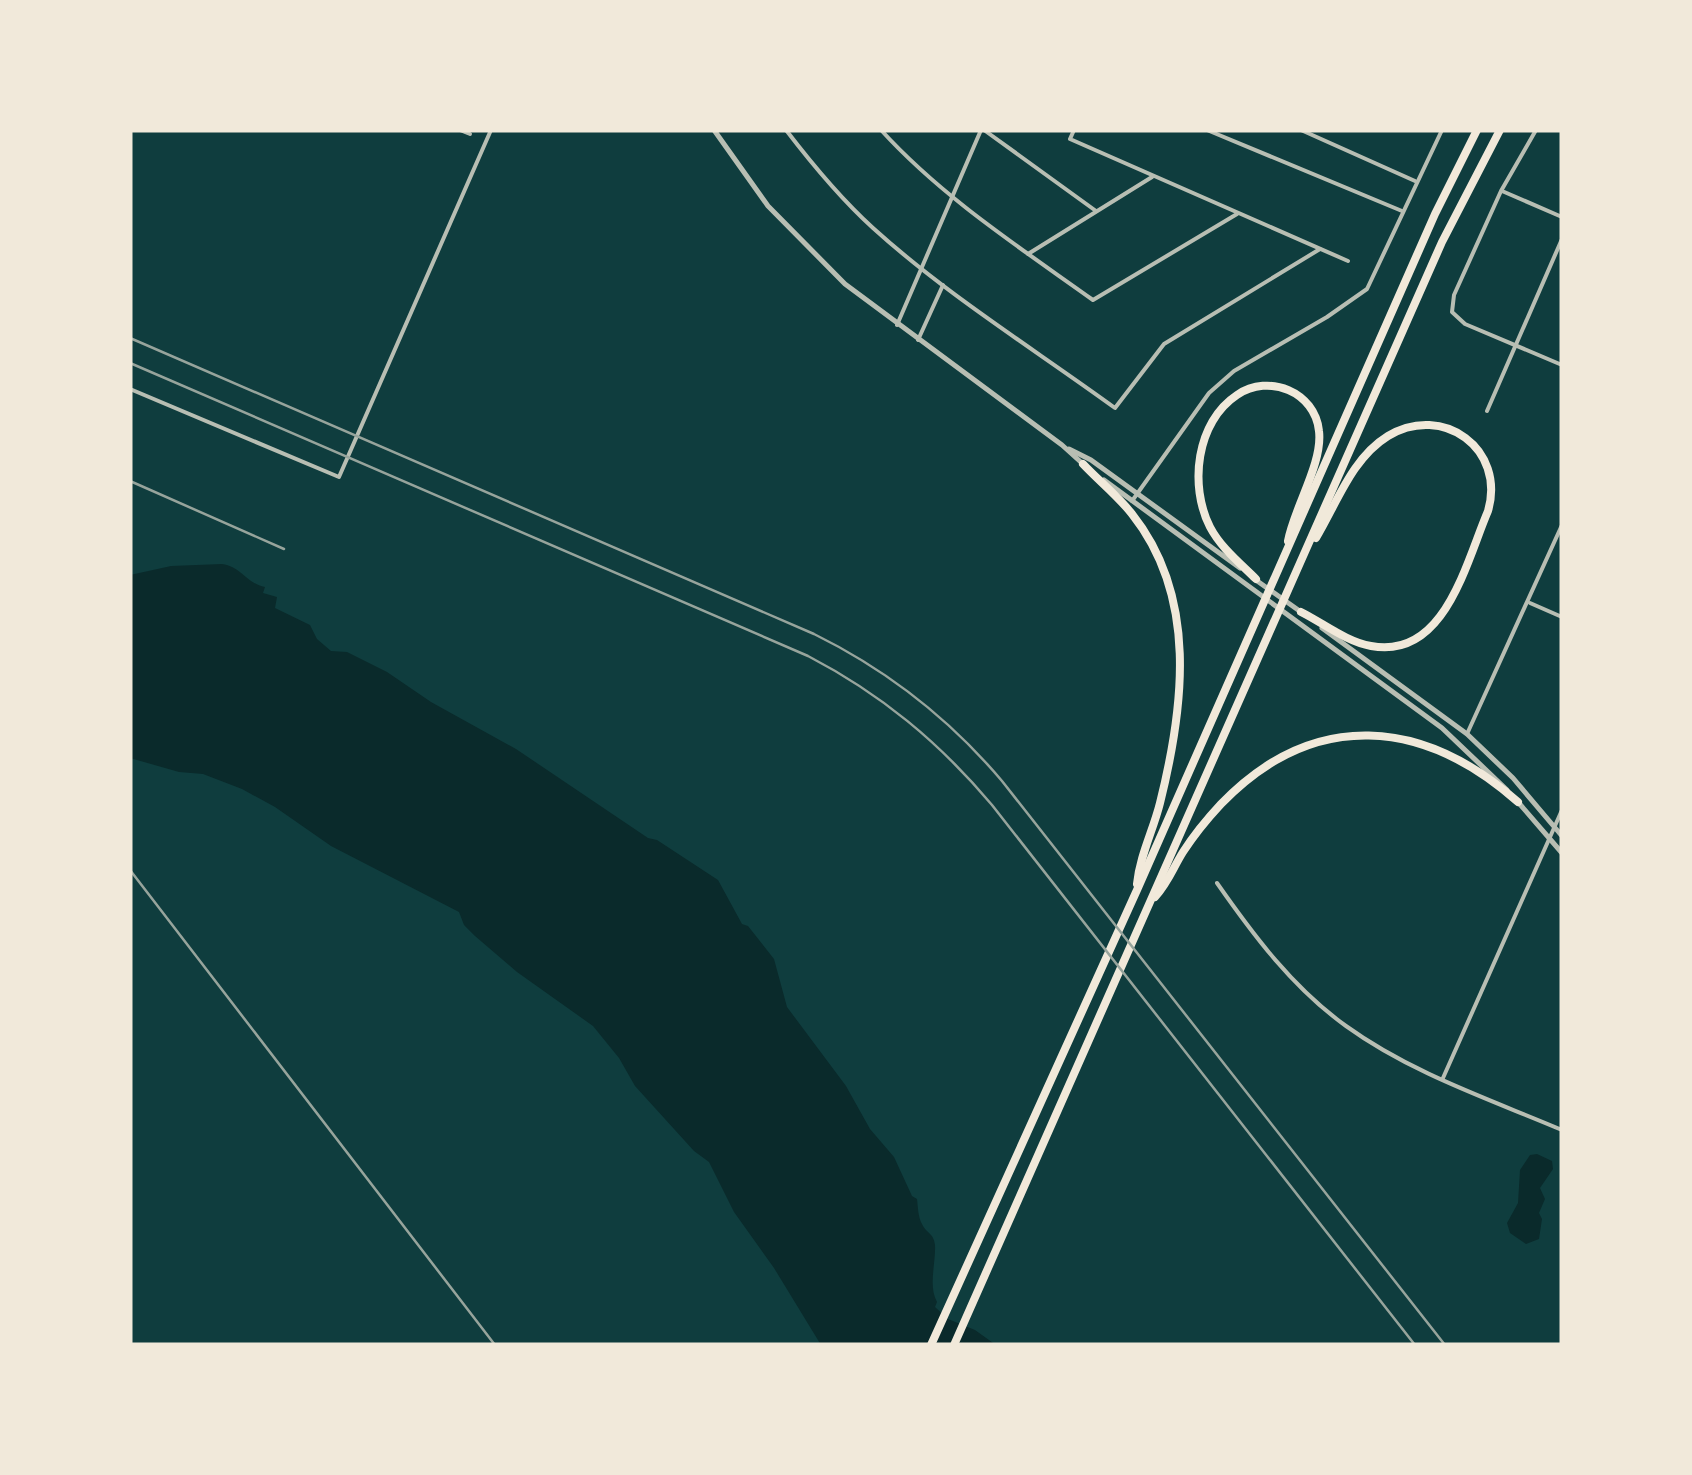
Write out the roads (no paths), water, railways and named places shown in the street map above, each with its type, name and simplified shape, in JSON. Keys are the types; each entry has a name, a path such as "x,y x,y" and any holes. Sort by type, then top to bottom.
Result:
{"highway":[{"path":"931,1345 1435,214 1477,130"},
{"path":"954,1345 1442,242 1500,130"},
{"path":"1256,580 1222,545 1209,524 1200,495 1198,466 1216,418 1234,396 1264,385 1299,394 1312,409 1319,426 1320,444 1290,528 1285,556"},
{"path":"1300,612 1370,646 1398,647 1426,634 1447,607 1491,501 1490,471 1479,450 1468,439 1440,425 1406,428 1388,436 1355,468 1301,563"},
{"path":"1083,464 1132,514 1147,537 1176,612 1182,651 1176,718 1160,805 1140,862 1137,890"},
{"path":"1148,904 1166,885 1190,842 1222,803 1270,764 1316,743 1369,736 1425,744 1467,763 1518,802"}],"street":[{"path":"460,130 470,134"},
{"path":"130,389 338,477 491,130"},
{"path":"714,130 785,226 845,284 1442,728 1518,802 1562,853"},
{"path":"786,130 873,228 943,284 1115,408 1164,344 1320,249"},
{"path":"881,130 952,197 1093,300 1237,214"},
{"path":"897,325 983,130 1096,212"},
{"path":"1074,130 1070,139 1348,261"},
{"path":"1207,130 1402,211"},
{"path":"1301,130 1416,181"},
{"path":"1132,501 1209,393 1234,371 1327,317 1366,289 1442,130"},
{"path":"1536,130 1501,191 1454,295 1452,312 1465,324 1562,365"},
{"path":"1028,254 1154,176"},
{"path":"1501,191 1562,217"},
{"path":"1487,410 1562,239"},
{"path":"918,340 943,284"},
{"path":"1062,445 1091,460 1467,734 1513,778 1562,836"},
{"path":"1467,734 1562,525"},
{"path":"1528,602 1562,617"},
{"path":"1442,1078 1562,810"},
{"path":"1217,883 1260,943 1320,1006 1371,1043 1562,1130"}],"water":[{"path":"222,564 265,587 263,593 277,597 275,608 310,625 317,639 331,651 347,652 387,672 431,702 516,749 718,880 742,924 748,926 774,959 787,1007 846,1086 917,1199 921,1221 935,1245 935,1307 948,1319 975,1330 996,1345 821,1345 734,1212 709,1162 694,1151 635,1086 593,1026 517,972 464,925 459,912 331,846 242,789 203,774 179,772 130,758 130,575 171,566"},
{"path":"1530,1155 1552,1161 1553,1169 1540,1188 1545,1199 1539,1213 1539,1239 1526,1244 1510,1233 1507,1223 1518,1203 1520,1170"}],"railway":[{"path":"130,338 814,634 867,663 916,697 1002,781 1445,1345"},
{"path":"130,363 808,656 860,686 908,721 992,805 1415,1345"},
{"path":"130,481 284,549"},
{"path":"130,870 495,1345"}]}
